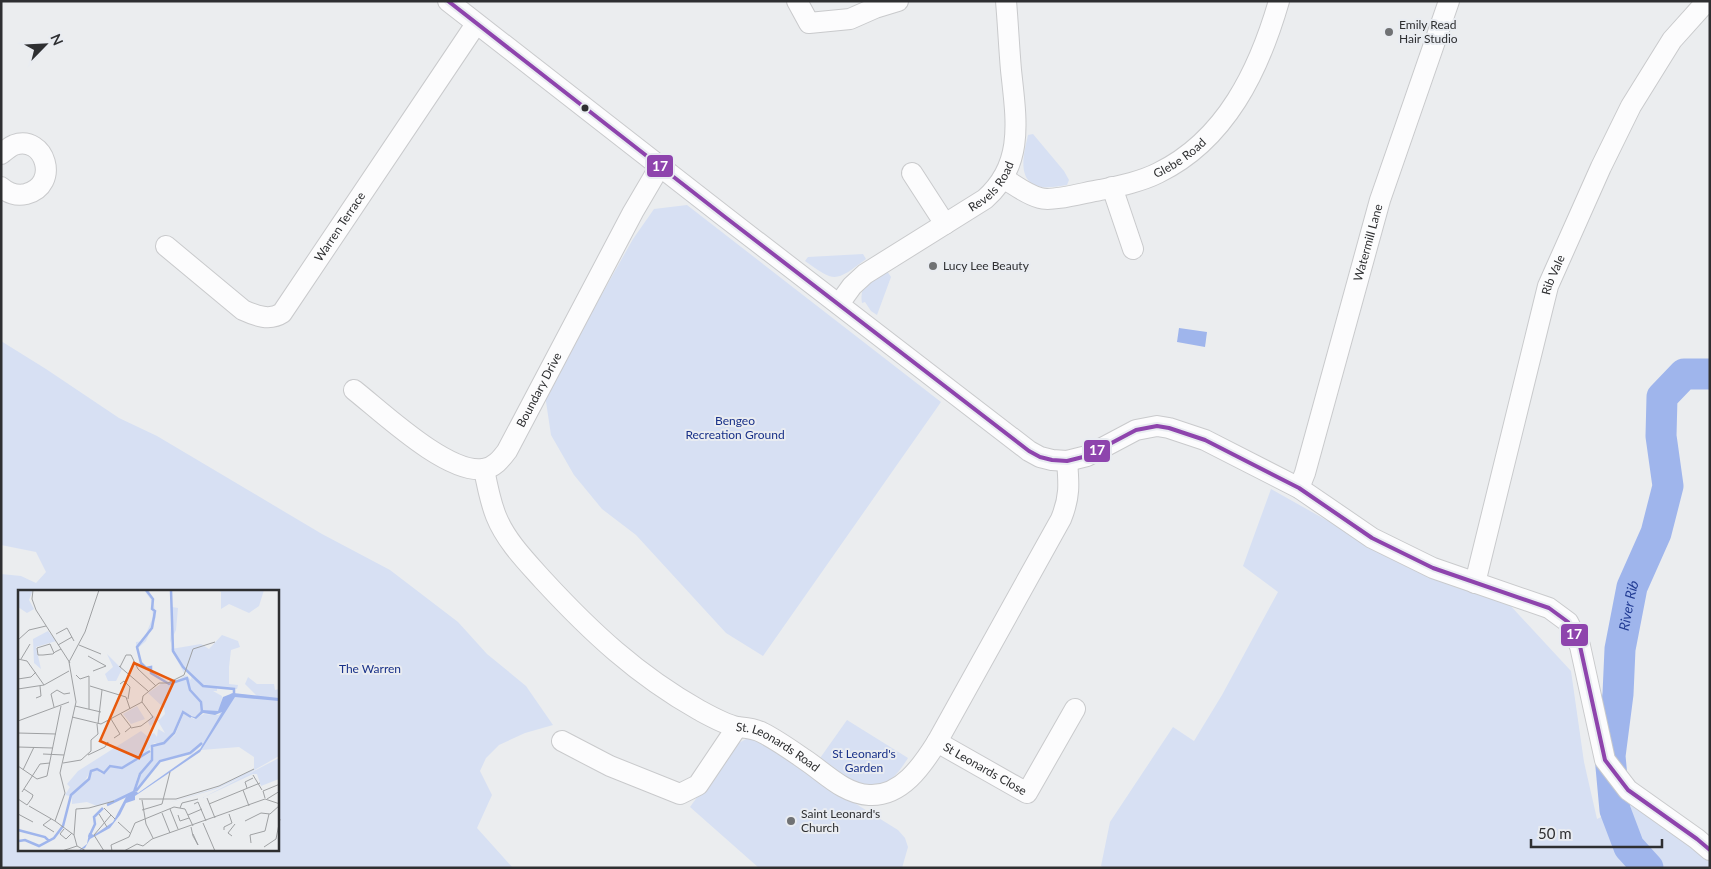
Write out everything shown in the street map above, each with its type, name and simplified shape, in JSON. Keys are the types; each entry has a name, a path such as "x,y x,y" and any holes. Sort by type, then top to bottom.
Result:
{"street":[{"path":"448,1 1029,451 1040,457 1067,461 1087,456 1136,430 1157,426 1169,428 1205,440 1299,488 1372,538 1433,568 1519,596 1549,608 1568,622 1580,646 1605,760 1628,790 1710,850"},
{"path":"797,1 809,23 850,20 875,8 898,1"},
{"name":"Revels Road","path":"838,304 852,286 865,274 985,199 1004,178 1010,162 1016,134 1006,1"},
{"name":"Glebe Road","path":"1004,178 1029,194 1041,199 1112,187 1140,180 1176,163 1213,132 1227,116 1247,85 1268,37 1279,1"},
{"name":"Watermill Lane","path":"1299,488 1305,473 1380,200 1449,1"},
{"name":"Rib Vale","path":"1475,583 1548,286 1593,184 1631,106 1672,40 1707,1"},
{"name":"Warren Terrace","path":"166,246 244,310 251,314 268,317 282,313 476,24"},
{"path":"1,154 14,145 31,145 42,154 47,168 42,184 37,190 23,195 10,193 1,187"},
{"name":"Boundary Drive","path":"484,469 500,460 508,451 633,212 660,166"},
{"path":"912,173 945,224"},
{"path":"1112,187 1133,249"},
{"path":"354,390 417,441 433,451 468,469 484,469"},
{"name":"St. Leonards Road","path":"484,469 496,518 506,535 525,560 570,610 610,648 645,676 699,710 718,720 762,732 804,758 840,785 856,793 870,796 888,792 906,782 923,764 937,742 1061,519 1069,496 1067,461"},
{"name":"St Leonards Close","path":"937,742 1027,793 1075,709"},
{"path":"562,741 610,766 680,794 698,785 737,726"}],"green space":[{"path":"1033,134 1064,171 1069,180 1067,185 1043,187 1034,185 1028,180 1025,174 1024,159 1028,135"},
{"name":"Bengeo Recreation Ground","path":"687,205 941,402 763,656 726,633 636,535 602,509 574,475 551,435 545,395 633,239 654,209"},
{"path":"863,254 866,259 848,272 836,277 823,273 805,261 808,257"},
{"path":"887,271 891,277 877,315 871,311 865,302 862,303 863,291 868,283"},
{"name":"The Warren","path":"1,341 119,418 157,436 322,534 390,570 458,622 487,654 526,686 553,725 525,733 499,745 486,758 480,771 492,795 477,828 513,868 1,868 1,574 21,576 36,583 46,572 36,552 1,545"},
{"path":"1271,489 1344,530 1455,587 1508,603 1571,671 1584,762 1597,819 1632,802 1698,850 1710,862 1710,868 1105,868 1101,866 1110,822 1173,727 1194,741 1222,695 1278,592 1243,566"},
{"name":"St Leonard's Garden","path":"847,720 908,758 890,780 863,790 818,761"},
{"path":"748,738 765,742 840,794 898,830 905,838 908,847 902,868 759,868 690,807 735,745"}],"water":[{"path":"1179,328 1207,332 1205,347 1177,342"}],"waterway":[{"name":"River Rib","path":"1648,868 1629,847 1615,810 1610,756 1618,694 1620,649 1632,587 1656,533 1668,486 1661,436 1662,397 1684,374 1710,374"}],"transit line":[{"name":"17","path":"448,1 1029,451 1040,457 1067,461 1087,456 1136,430 1157,426 1169,428 1205,440 1299,488 1372,538 1433,568 1549,608 1568,622 1580,646 1605,760 1628,790 1710,850"}],"place":[{"name":"Emily Read Hair Studio","path":"1389,32"},
{"name":"Lucy Lee Beauty","path":"933,266"},
{"name":"Saint Leonard's Church","path":"791,821"}]}
